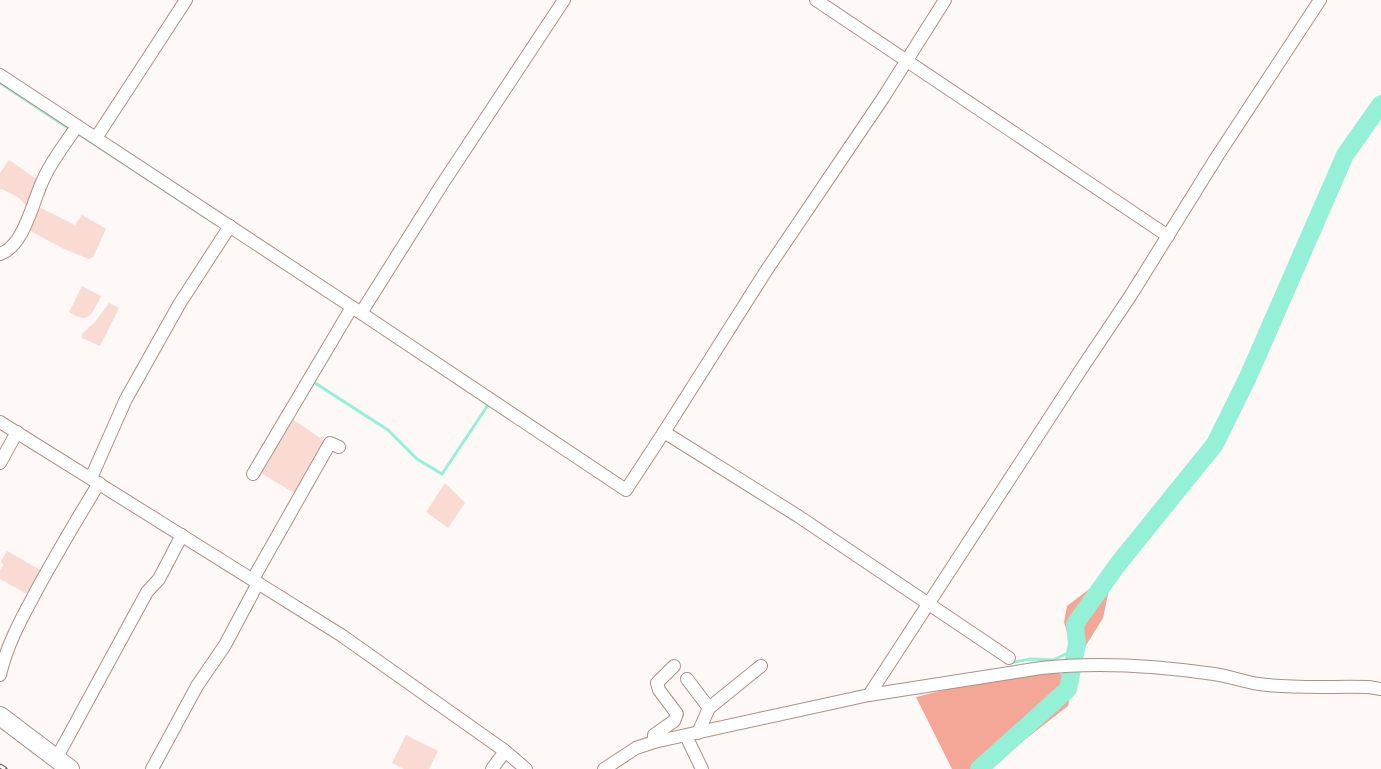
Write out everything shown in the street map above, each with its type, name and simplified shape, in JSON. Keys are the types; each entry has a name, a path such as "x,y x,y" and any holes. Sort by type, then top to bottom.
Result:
{"highway":[{"path":"0,717 63,764"}],"street":[{"path":"96,138 186,0"},
{"path":"253,474 357,310 564,0"},
{"path":"816,0 1168,237"},
{"path":"0,75 626,490 766,271 945,0"},
{"path":"869,695 1320,0"},
{"path":"0,254 5,252 17,239 29,218 44,177 77,126"},
{"path":"0,675 21,620 95,480 126,399 180,303 230,226"},
{"path":"0,422 341,635 505,751 526,769"},
{"path":"0,463 17,432"},
{"path":"664,432 798,516 1009,658"},
{"path":"152,769 197,686 225,645 255,581 330,443 339,447"},
{"path":"63,764 141,602 159,579 182,535"},
{"path":"604,769 636,748 654,742 869,695 1065,665 1184,670 1257,684 1289,687 1381,689"},
{"path":"654,742 654,735 674,721 677,714 659,690 657,683 674,666"},
{"path":"702,769 692,734 709,708 760,666"},
{"path":"687,679 709,708"},
{"path":"492,769 505,751"}],"shaded area":[{"path":"9,160 39,181 28,208 19,198 0,190 0,173"},
{"path":"41,208 75,225 82,215 106,229 93,257 89,259 62,248 27,229 36,212"},
{"path":"82,286 101,296 92,313 86,318 69,312"},
{"path":"109,303 119,308 100,346 82,338 82,334 95,322"},
{"path":"291,418 326,442 296,494 259,472"},
{"path":"445,483 465,503 448,528 426,512"},
{"path":"7,551 42,571 29,595 0,579 0,570 3,565 1,561"},
{"path":"1113,571 1103,618 1080,655 1068,706 987,769 952,769 916,697 1039,666 1069,677 1073,653 1064,622 1067,606"},
{"path":"406,735 438,751 429,769 404,769 392,763"}],"waterway":[{"path":"0,83 71,130"},
{"path":"979,769 1068,689 1077,644 1075,624 1118,564 1215,444 1248,377 1345,155 1381,104"},
{"path":"77,133 217,225"},
{"path":"312,381 388,430 417,459 442,474 488,405"},
{"path":"1009,663 1030,659 1053,660 1066,654"}],"railway":[{"path":"0,766 5,769"}]}
